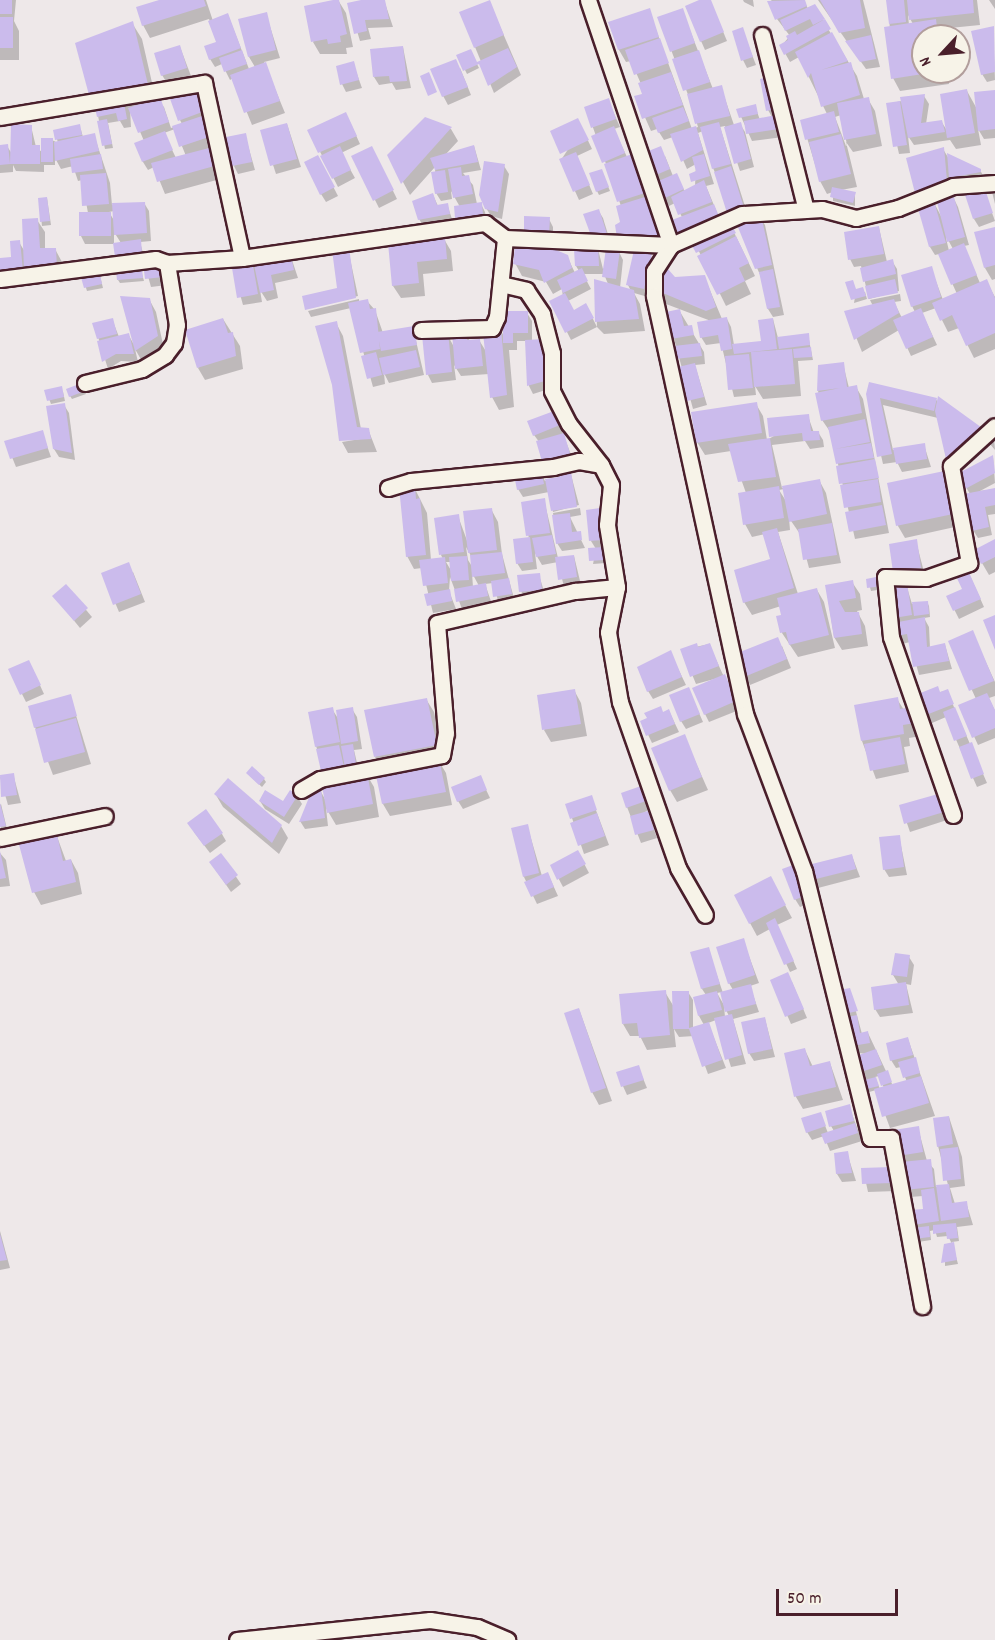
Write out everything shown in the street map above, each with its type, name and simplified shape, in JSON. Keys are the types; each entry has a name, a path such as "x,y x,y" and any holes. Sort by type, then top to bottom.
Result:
{"street":[{"path":"588,0 671,245"},
{"path":"762,35 806,210"},
{"path":"0,117 204,82 242,258"},
{"path":"0,279 156,259 167,263 242,258 485,223 505,238 671,245 742,214 822,209 856,218 898,208 953,186 995,183"},
{"path":"421,330 492,328 498,317 505,238"},
{"path":"671,245 654,271 654,296 745,714 804,871 870,1138 891,1138 922,1306"},
{"path":"85,383 142,369 165,355 174,343 177,326 167,263"},
{"path":"501,284 526,290 542,315 552,353 552,391 569,424 601,465 611,485 607,525 617,587 608,632 620,702 670,848 705,915"},
{"path":"953,815 891,637 885,577 926,578 969,563 951,466 995,426"},
{"path":"388,488 411,481 553,467 579,460 601,465"},
{"path":"301,790 320,779 442,755 446,733 437,623 575,591 617,587"},
{"path":"0,838 105,816"},
{"path":"237,1640 430,1620 477,1627 507,1640"}],"building":[{"path":"0,0 12,0 12,14 0,14"},
{"path":"159,0 204,0 206,6 142,26 136,7"},
{"path":"339,0 347,34 340,36 341,42 328,44 327,39 311,42 304,6"},
{"path":"361,0 385,0 389,19 365,20 367,31 354,34 347,3"},
{"path":"490,0 504,35 474,48 459,12"},
{"path":"699,0 711,0 724,32 700,42 685,6"},
{"path":"805,0 807,6 775,20 767,1"},
{"path":"820,0 860,0 865,28 839,33"},
{"path":"886,0 904,0 906,22 889,24"},
{"path":"907,0 973,0 974,13 909,20"},
{"path":"815,4 825,19 813,25 810,19 785,31 780,20"},
{"path":"650,8 659,37 618,50 608,22"},
{"path":"683,8 695,43 670,52 657,17"},
{"path":"267,12 276,50 248,57 238,19"},
{"path":"228,13 241,48 209,60 204,46 216,42 208,21"},
{"path":"0,17 13,17 13,48 0,48"},
{"path":"825,19 831,29 784,55 779,45 788,40 786,36 795,31 797,35"},
{"path":"936,19 937,24 911,24 911,76 891,79 884,27"},
{"path":"133,21 149,89 89,95 75,43"},
{"path":"994,26 995,72 981,75 971,31"},
{"path":"743,27 753,57 741,61 732,31"},
{"path":"832,32 848,61 821,70 851,62 860,95 821,107 811,73 808,78 795,52"},
{"path":"871,35 876,59 860,62 845,41"},
{"path":"660,38 669,63 634,75 625,50"},
{"path":"180,45 187,68 161,76 154,53"},
{"path":"403,46 407,81 390,82 389,76 373,77 370,49"},
{"path":"508,48 517,67 488,86 479,64 463,71 456,55 471,49 477,62"},
{"path":"242,50 247,64 224,72 219,58"},
{"path":"699,50 710,82 683,91 672,59"},
{"path":"456,59 468,87 442,97 430,69"},
{"path":"354,61 359,80 340,85 336,66"},
{"path":"266,62 280,101 244,113 230,75"},
{"path":"429,72 437,92 428,96 420,76"},
{"path":"671,72 683,105 642,119 634,96 642,94 638,83"},
{"path":"768,77 775,109 766,111 760,79"},
{"path":"722,85 730,116 695,124 687,94"},
{"path":"196,86 205,111 178,121 169,96"},
{"path":"967,89 975,133 947,138 940,94"},
{"path":"995,90 995,129 978,131 974,92"},
{"path":"925,94 921,123 942,120 945,132 908,138 900,97"},
{"path":"123,97 127,119 118,121 116,113 97,117 94,103"},
{"path":"160,97 169,122 138,133 128,108"},
{"path":"869,97 876,134 844,140 837,103"},
{"path":"609,98 616,119 591,128 584,107"},
{"path":"900,101 907,145 893,147 886,103"},
{"path":"756,104 758,114 739,118 736,109"},
{"path":"683,107 689,121 658,133 652,118"},
{"path":"834,111 839,132 805,140 800,120"},
{"path":"346,112 357,136 318,153 307,130"},
{"path":"208,114 215,135 179,147 172,126"},
{"path":"776,115 779,129 746,134 744,121"},
{"path":"425,117 452,127 401,184 387,155"},
{"path":"578,118 589,140 560,154 550,131"},
{"path":"107,119 112,144 102,146 97,121"},
{"path":"719,122 731,164 712,169 700,127"},
{"path":"741,122 751,159 734,164 724,127"},
{"path":"287,123 297,159 270,166 260,130"},
{"path":"11,124 32,125 32,145 40,145 40,164 10,164"},
{"path":"80,124 82,135 55,140 53,130"},
{"path":"614,126 625,153 602,163 591,136"},
{"path":"696,126 703,150 681,162 670,134"},
{"path":"165,131 173,150 142,162 134,143"},
{"path":"95,133 99,151 55,161 54,142"},
{"path":"246,133 252,162 232,166 226,137"},
{"path":"841,134 851,174 819,182 809,142"},
{"path":"41,138 53,138 53,162 41,162"},
{"path":"8,144 10,164 0,165 0,145"},
{"path":"474,145 478,162 435,170 430,158"},
{"path":"340,146 351,170 332,179 320,156"},
{"path":"372,146 394,190 373,201 351,156"},
{"path":"661,146 670,169 656,175 646,152"},
{"path":"213,147 218,165 157,182 151,163"},
{"path":"944,147 947,181 915,193 906,158"},
{"path":"576,152 590,185 573,192 559,159"},
{"path":"635,153 648,192 617,202 604,164"},
{"path":"947,153 981,169 981,172 949,178"},
{"path":"101,154 103,169 72,173 70,159"},
{"path":"704,154 710,176 691,182 689,174 696,171 692,157"},
{"path":"318,155 335,187 320,195 304,162"},
{"path":"484,161 505,164 498,212 485,209 479,195"},
{"path":"731,166 745,211 728,216 714,172"},
{"path":"461,167 462,176 469,175 473,194 453,198 448,169"},
{"path":"602,169 609,187 596,192 589,173"},
{"path":"445,170 448,192 435,194 431,172"},
{"path":"106,173 109,204 82,206 80,175"},
{"path":"677,173 684,189 663,199 656,182"},
{"path":"704,180 712,202 678,215 671,197"},
{"path":"984,186 993,213 973,219 964,192"},
{"path":"832,187 856,192 853,203 830,197"},
{"path":"433,193 437,205 448,203 450,214 418,220 412,201"},
{"path":"648,196 663,242 617,238 615,225 620,222 616,206"},
{"path":"47,197 50,221 40,222 38,198"},
{"path":"954,197 965,237 947,242 937,202"},
{"path":"934,201 946,243 929,247 917,205"},
{"path":"145,202 147,233 114,235 112,203"},
{"path":"482,202 483,215 455,218 454,206"},
{"path":"714,204 720,219 677,235 672,220"},
{"path":"599,209 607,234 590,233 583,214"},
{"path":"79,212 111,212 111,236 79,236"},
{"path":"761,215 772,265 755,269 735,220"},
{"path":"524,216 550,217 549,235 524,234"},
{"path":"38,218 40,248 56,248 57,269 24,270 22,219"},
{"path":"730,222 736,233 696,253 690,242"},
{"path":"879,226 884,254 848,260 844,232"},
{"path":"995,227 995,265 984,268 974,232"},
{"path":"736,236 749,263 739,268 745,281 717,295 697,256"},
{"path":"445,237 447,259 417,262 419,283 392,286 388,243"},
{"path":"141,239 142,254 115,257 113,243"},
{"path":"20,240 23,271 0,273 0,258 11,257 10,241"},
{"path":"964,243 977,275 951,285 938,254"},
{"path":"582,244 598,244 599,266 575,266 574,249 582,249"},
{"path":"515,246 556,250 568,255 572,268 544,283 539,270 513,264"},
{"path":"349,247 356,298 305,310 302,296 337,288 332,250"},
{"path":"606,248 620,250 616,279 602,277"},
{"path":"634,250 652,254 644,289 626,285"},
{"path":"290,252 294,270 271,275 274,290 260,293 253,260"},
{"path":"893,259 896,274 863,282 860,268"},
{"path":"161,261 163,277 145,279 143,263"},
{"path":"253,265 258,294 237,298 232,268"},
{"path":"932,266 941,297 911,307 901,275"},
{"path":"142,268 143,278 117,280 116,271"},
{"path":"582,268 588,281 563,293 557,280"},
{"path":"667,268 675,277 705,275 716,307 706,311 658,291 658,274"},
{"path":"773,269 780,307 767,309 759,272"},
{"path":"99,270 102,284 84,288 80,274"},
{"path":"594,279 634,290 639,319 595,322"},
{"path":"895,279 898,293 868,299 865,286"},
{"path":"987,279 995,298 995,333 966,346 952,315 940,321 932,303"},
{"path":"853,280 856,289 863,287 866,296 851,300 845,282"},
{"path":"565,293 574,310 586,303 594,318 565,333 549,301"},
{"path":"120,296 150,298 158,336 135,351"},
{"path":"368,299 370,309 376,308 380,349 360,353 348,303"},
{"path":"894,299 899,313 854,340 844,311"},
{"path":"921,308 933,337 906,349 893,320"},
{"path":"680,309 684,326 692,325 694,335 671,339 666,312"},
{"path":"503,311 528,311 528,333 513,333 513,343 503,343"},
{"path":"727,317 732,349 721,351 718,335 700,338 697,322"},
{"path":"113,318 117,334 97,339 92,323"},
{"path":"223,318 228,333 233,332 236,356 197,368 185,330"},
{"path":"773,318 777,349 734,354 732,344 761,341 758,320"},
{"path":"337,321 357,427 369,428 371,439 339,441 332,385 315,326"},
{"path":"414,326 417,345 381,351 377,332"},
{"path":"501,329 507,395 490,398 483,333"},
{"path":"448,332 452,372 426,375 422,335"},
{"path":"467,332 467,340 480,339 483,366 455,369 452,333"},
{"path":"129,333 134,354 116,354 102,362 97,341"},
{"path":"809,333 810,345 779,349 777,337"},
{"path":"545,339 545,381 527,386 525,340"},
{"path":"700,343 702,356 675,359 674,346"},
{"path":"811,347 812,357 794,358 793,349"},
{"path":"792,349 795,384 754,387 751,352"},
{"path":"416,350 420,367 383,375 379,358"},
{"path":"376,352 382,375 367,379 361,356"},
{"path":"749,354 753,388 728,390 725,356"},
{"path":"844,362 847,387 857,385 862,413 821,421 815,393 840,388 817,391 818,365"},
{"path":"695,363 704,397 687,401 678,367"},
{"path":"869,382 937,398 934,411 880,398 892,454 877,457 866,394"},
{"path":"82,383 85,391 69,397 66,389"},
{"path":"62,386 64,397 47,401 44,390"},
{"path":"938,396 985,430 946,459 935,411"},
{"path":"757,402 762,433 696,443 691,412"},
{"path":"65,403 72,453 53,449 46,406"},
{"path":"554,411 560,425 533,436 527,421"},
{"path":"809,414 811,431 819,431 820,440 803,441 802,433 769,437 767,418"},
{"path":"865,419 870,442 835,449 871,443 874,458 836,464 828,427"},
{"path":"43,430 48,448 10,459 4,441"},
{"path":"564,433 571,457 543,465 536,441"},
{"path":"770,438 776,477 738,482 728,444"},
{"path":"925,443 927,459 896,464 893,448"},
{"path":"993,455 995,473 965,489 957,474"},
{"path":"875,459 879,478 839,484 836,466"},
{"path":"570,466 577,507 551,511 545,479 559,477 558,468"},
{"path":"541,469 544,484 517,490 514,475"},
{"path":"949,470 958,513 896,526 887,483"},
{"path":"820,479 827,514 789,522 782,486"},
{"path":"878,479 881,502 844,508 840,485"},
{"path":"415,485 416,499 420,498 426,555 406,557 399,487"},
{"path":"779,486 784,518 743,525 738,493"},
{"path":"995,488 995,505 985,507 989,527 972,531 964,494"},
{"path":"545,498 550,533 526,536 521,502"},
{"path":"882,505 886,525 849,532 845,512"},
{"path":"492,508 497,550 468,553 463,511"},
{"path":"600,508 603,540 589,541 586,510"},
{"path":"570,513 572,532 581,531 582,540 556,544 552,515"},
{"path":"459,514 464,552 439,555 434,518"},
{"path":"832,523 837,555 803,560 798,529"},
{"path":"777,528 794,588 743,603 734,570 770,559 762,532"},
{"path":"552,535 556,554 536,557 532,538"},
{"path":"530,537 533,562 516,564 513,539"},
{"path":"917,539 921,568 893,572 889,544"},
{"path":"995,539 995,557 981,564 974,550"},
{"path":"604,547 604,560 589,561 588,548"},
{"path":"502,552 505,573 472,577 470,555"},
{"path":"574,555 577,577 558,580 555,557"},
{"path":"467,556 469,580 451,581 449,557"},
{"path":"445,557 448,583 423,586 419,560"},
{"path":"129,562 141,594 113,605 101,573"},
{"path":"967,568 981,599 953,611 946,596 962,589 955,574"},
{"path":"540,573 542,590 519,592 517,575"},
{"path":"881,576 883,586 867,588 866,579"},
{"path":"509,578 512,594 493,597 491,581"},
{"path":"853,580 856,598 839,601 845,612 859,612 862,634 834,638 825,585"},
{"path":"486,583 488,596 456,602 454,589"},
{"path":"907,583 912,615 894,618 890,585"},
{"path":"66,584 88,608 74,621 52,596"},
{"path":"817,588 829,635 789,645 786,632 780,633 776,616 781,615 777,598"},
{"path":"450,589 452,601 427,606 424,594"},
{"path":"928,601 929,614 914,616 912,602"},
{"path":"995,615 995,650 983,620"},
{"path":"925,617 927,647 945,643 949,661 913,667 907,634 896,636 893,623"},
{"path":"973,630 994,681 969,691 948,641"},
{"path":"778,637 787,659 744,677 735,654"},
{"path":"697,643 698,647 710,643 719,666 690,677 680,649"},
{"path":"671,650 682,677 647,692 637,667"},
{"path":"29,660 41,685 20,695 8,669"},
{"path":"725,674 736,701 704,715 692,688"},
{"path":"938,686 940,692 948,689 954,704 926,715 918,694"},
{"path":"689,687 700,714 680,722 669,695"},
{"path":"575,689 581,724 542,730 537,695"},
{"path":"987,693 995,710 995,728 972,738 958,705"},
{"path":"71,694 77,716 34,728 28,706"},
{"path":"898,697 900,709 912,707 915,723 903,725 904,734 861,741 854,705"},
{"path":"427,698 437,745 374,757 364,710"},
{"path":"661,706 663,712 669,709 675,724 646,736 640,721 647,718 644,713"},
{"path":"333,707 340,742 315,747 308,712"},
{"path":"353,707 358,741 341,744 336,710"},
{"path":"955,707 967,736 954,741 943,712"},
{"path":"76,718 85,752 44,763 35,729"},
{"path":"685,734 702,777 669,791 651,748"},
{"path":"900,737 905,764 870,771 864,744"},
{"path":"972,742 984,774 971,779 959,747"},
{"path":"353,744 357,771 346,773 341,746"},
{"path":"339,745 344,767 321,771 316,749"},
{"path":"439,759 446,792 382,804 375,771"},
{"path":"252,766 265,778 259,785 246,773"},
{"path":"14,773 17,795 1,797 0,775"},
{"path":"367,773 373,804 327,813 321,781"},
{"path":"481,775 487,790 457,802 451,787"},
{"path":"228,778 282,825 272,843 214,794"},
{"path":"641,786 646,801 626,808 621,793"},
{"path":"321,789 325,818 299,822 312,790"},
{"path":"265,790 283,801 290,790 298,795 284,817 259,801"},
{"path":"938,794 944,812 904,824 899,805"},
{"path":"592,795 597,810 570,819 565,804"},
{"path":"0,803 6,826 0,827"},
{"path":"206,809 223,833 204,846 187,823"},
{"path":"648,811 654,830 635,835 630,816"},
{"path":"597,813 605,836 578,846 570,823"},
{"path":"528,824 539,873 523,877 511,828"},
{"path":"56,830 63,861 71,859 76,882 32,893 18,841"},
{"path":"900,835 904,867 883,870 879,837"},
{"path":"578,850 586,864 557,880 550,865"},
{"path":"0,851 6,878 0,879"},
{"path":"221,853 238,875 226,885 209,862"},
{"path":"852,854 856,869 812,880 808,865"},
{"path":"793,865 805,896 794,900 782,869"},
{"path":"548,872 554,887 531,897 524,882"},
{"path":"771,876 786,905 749,924 734,895"},
{"path":"775,918 794,961 784,965 766,923"},
{"path":"744,938 755,975 728,984 716,947"},
{"path":"709,947 720,984 701,989 690,952"},
{"path":"895,953 910,955 907,977 891,975"},
{"path":"788,972 804,1009 785,1017 770,980"},
{"path":"906,982 909,1005 874,1010 871,987"},
{"path":"751,984 756,1004 725,1012 720,992"},
{"path":"850,988 858,1011 844,1014 839,990"},
{"path":"666,990 670,1035 639,1038 637,1023 622,1024 619,994"},
{"path":"672,991 689,991 689,1028 709,1022 722,1060 702,1067 689,1029 673,1029"},
{"path":"717,991 722,1010 698,1016 693,997"},
{"path":"579,1008 606,1088 591,1093 564,1013"},
{"path":"732,1014 742,1055 725,1060 714,1018"},
{"path":"857,1015 860,1033 868,1031 870,1043 852,1046 847,1017"},
{"path":"765,1017 772,1049 748,1054 741,1022"},
{"path":"908,1037 913,1055 890,1061 886,1043"},
{"path":"805,1048 810,1066 830,1061 836,1087 794,1097 784,1053"},
{"path":"876,1049 882,1065 858,1073 853,1057"},
{"path":"916,1057 920,1073 903,1078 898,1062"},
{"path":"639,1065 644,1080 621,1087 616,1072"},
{"path":"888,1070 892,1082 881,1086 877,1074"},
{"path":"921,1076 929,1103 882,1117 874,1089"},
{"path":"876,1077 879,1086 862,1090 860,1081"},
{"path":"850,1104 854,1121 829,1127 825,1111"},
{"path":"821,1112 826,1126 806,1133 801,1118"},
{"path":"949,1116 953,1144 937,1147 933,1118"},
{"path":"855,1123 858,1133 825,1144 821,1134"},
{"path":"919,1126 923,1152 898,1156 894,1130"},
{"path":"958,1147 961,1179 943,1181 940,1149"},
{"path":"848,1151 852,1173 836,1174 834,1153"},
{"path":"931,1159 934,1187 904,1190 901,1162"},
{"path":"892,1167 892,1183 862,1184 861,1168"},
{"path":"949,1184 952,1203 967,1201 969,1217 941,1221 936,1185"},
{"path":"934,1188 939,1221 913,1225 911,1210 923,1209 921,1190"},
{"path":"956,1223 958,1238 947,1239 946,1232 933,1234 933,1225"},
{"path":"929,1226 930,1237 914,1239 913,1228"},
{"path":"0,1234 7,1260 0,1261"},
{"path":"954,1242 957,1260 941,1263 944,1244"}]}
